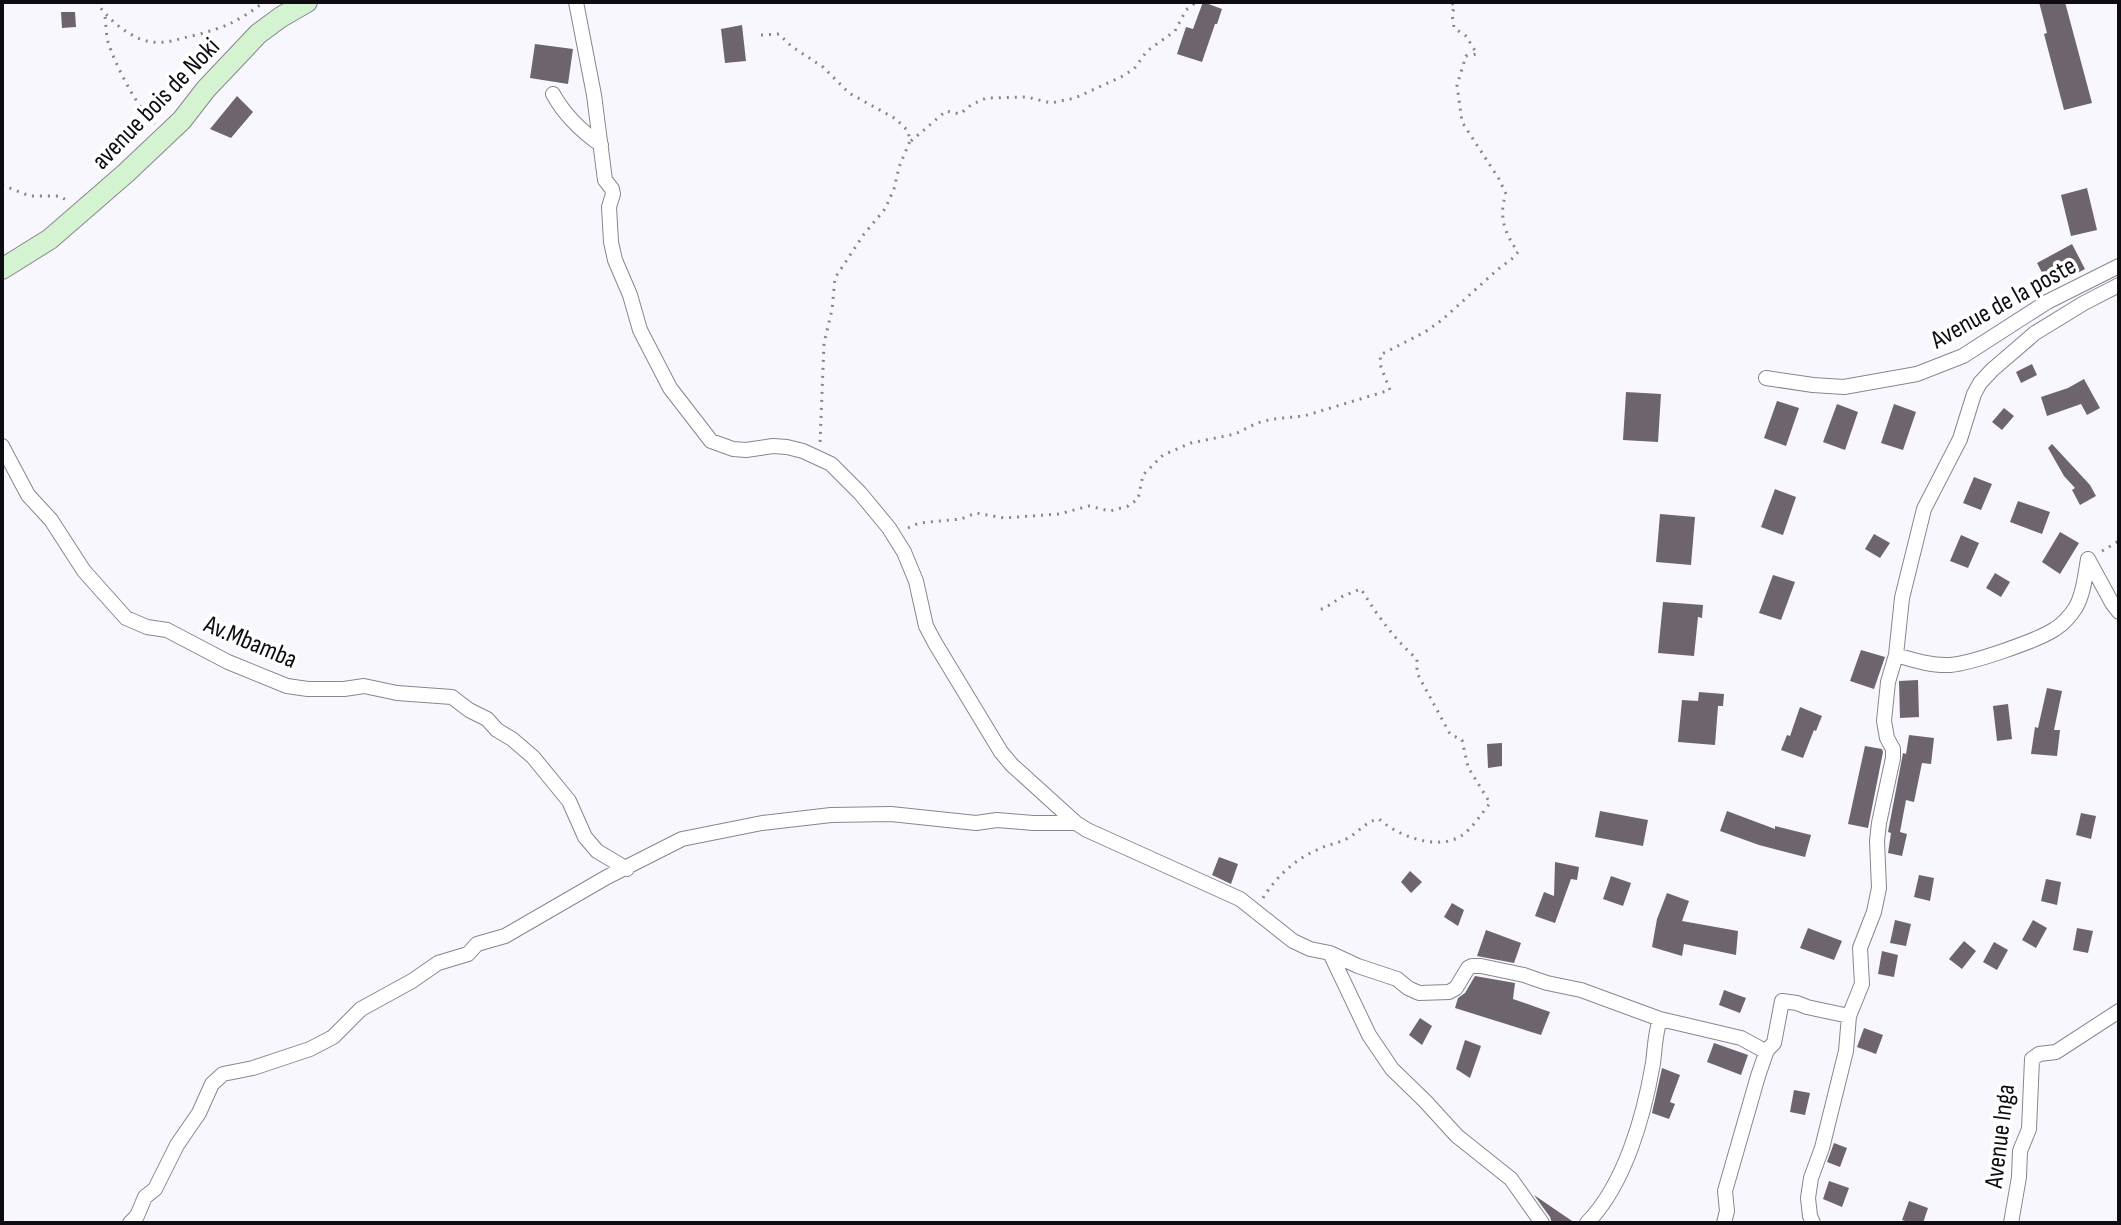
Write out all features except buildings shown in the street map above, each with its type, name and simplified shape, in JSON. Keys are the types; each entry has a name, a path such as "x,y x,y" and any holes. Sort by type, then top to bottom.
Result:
{"street":[{"name":"avenue bois de Noki","path":"2,269 50,239 182,120 206,89 258,34 307,2"},
{"path":"576,2 594,95 605,180 613,194 609,207 615,260 640,330 670,388 711,441 733,449 773,446 803,451 828,463 860,493 904,552 931,634 1001,752 1076,823 1229,894 1250,906 1293,941 1397,979 1419,993 1449,992 1468,968 1481,966 1581,990 1660,1019 1741,1038 1767,1050"},
{"path":"553,94 582,132 601,145"},
{"name":"Avenue de la poste","path":"1766,378 1844,387 1917,374 1963,356 2047,302 2119,266"},
{"name":"Avenue de la poste","path":"1813,1223 1808,1198 1811,1178 1822,1148 1846,1051 1849,1016 1862,984 1860,948 1874,912 1879,888 1877,841 1893,758 1884,721 1888,682 1896,655 1902,598 1924,509 1960,439 1980,383 2035,333 2119,285"},
{"name":"Av.Mbamba","path":"2,446 28,495 51,520 84,571 126,618 147,627 167,630 228,662 287,686 308,689 364,686 397,693 452,697 487,719 533,757 569,801 585,837 597,851 627,869"},
{"path":"1896,655 1922,663 1950,665 2052,631 2076,607 2088,559"},
{"path":"2088,559 2119,612"},
{"path":"130,1223 137,1216 145,1197 155,1189 177,1145 199,1113 212,1084 223,1074 310,1049 333,1037 361,1009 438,963 468,954 477,944 505,936 607,877 682,839 762,823 831,815 891,814 976,823 997,820 1076,823"},
{"path":"1330,953 1369,1035 1392,1069 1457,1136 1511,1179 1542,1223"},
{"path":"1724,1223 1727,1211 1725,1191 1767,1050 1774,1043 1782,1001 1849,1016"},
{"name":"Avenue Inga","path":"2011,1223 2020,1151 2029,1129 2032,1059 2039,1054 2056,1052 2119,1011"},
{"path":"1587,1223 1621,1175 1646,1093 1660,1019"}],"path":[{"path":"96,2 105,15 141,39 153,42 169,42 216,30 241,20 264,2"},
{"path":"828,463 819,445 820,407 824,343 835,278 885,209 910,141 946,111 960,114 986,98 1027,97 1051,103 1075,98 1121,77 1134,69 1147,51 1175,31 1186,10 1196,2"},
{"path":"894,535 919,523 961,519 976,513 1004,518 1059,514 1089,506 1110,511 1128,506 1138,499 1143,475 1163,455 1191,443 1235,434 1257,423 1304,416 1390,390 1380,355 1442,320 1518,252 1506,236 1502,204 1506,194 1462,122 1457,85 1466,56 1477,54 1466,36 1454,28 1452,14 1455,5 1449,2"},
{"path":"105,15 108,41 132,93 147,117 166,134"},
{"path":"761,35 779,34 791,46 823,67 849,93 896,119 908,131 910,141"},
{"path":"2,185 30,196 60,196 84,208"},
{"path":"2088,559 2119,541"},
{"path":"1250,906 1262,900 1274,880 1297,861 1321,847 1335,845 1351,837 1370,820 1379,819 1387,827 1418,839 1445,843 1463,836 1490,803 1468,767 1462,740 1450,734 1417,673 1417,659 1380,620 1361,589 1318,610"}]}
